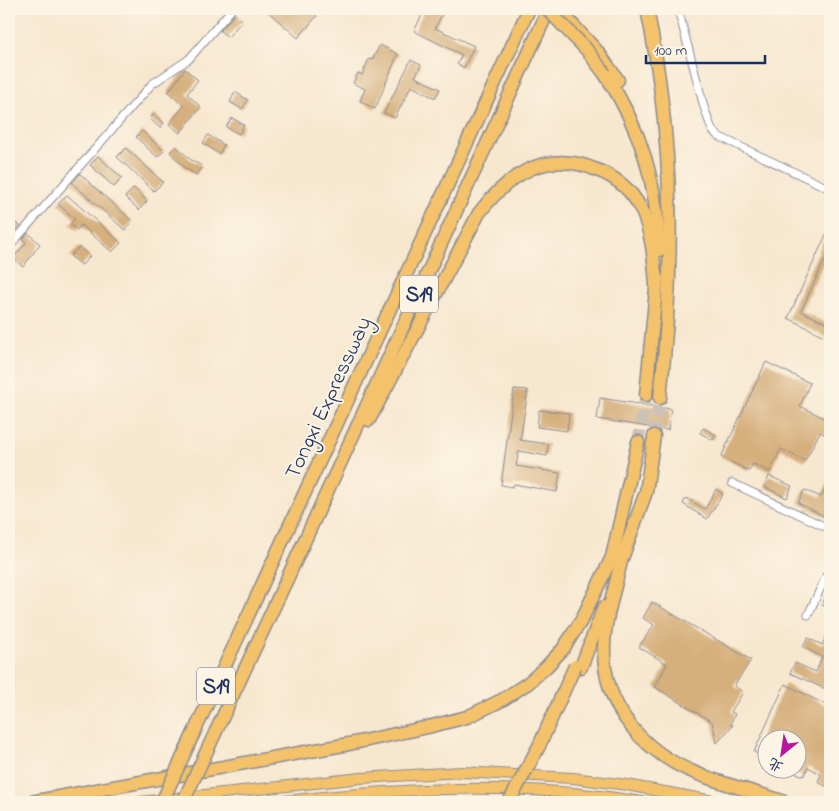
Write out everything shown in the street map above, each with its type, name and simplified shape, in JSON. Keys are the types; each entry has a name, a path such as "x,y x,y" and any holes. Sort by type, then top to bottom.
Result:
{"highway":[{"path":"463,151 522,9"},
{"name":"Tongxi Expressway","path":"162,802 529,9"},
{"path":"548,9 608,72 646,156 656,204 658,229 656,285 646,395"},
{"name":"Tongxi Expressway","path":"184,802 548,9"},
{"path":"558,9 631,104 652,155 663,209 668,278"},
{"path":"647,9 666,122 670,218 667,334 660,398"},
{"path":"319,510 414,337 479,213 503,185 517,176 544,164 573,163 604,172 619,182 639,206 646,221 651,239 656,285"},
{"path":"518,802 547,748 617,557 646,492 654,436"},
{"path":"638,442 617,557 604,645 605,670 612,695 623,717 637,734 655,751 674,763 698,774 785,802"},
{"path":"31,802 349,744 468,717 528,684 563,649 617,557"},
{"path":"509,802 578,667"}],"main road":[{"path":"140,802 362,778 462,772 573,778 663,790 718,802"},
{"path":"275,802 362,792 463,788 571,793 642,802"}],"street":[{"path":"9,246 152,84 190,60 232,9"},
{"path":"678,9 712,130 718,136 830,189"},
{"path":"732,483 830,529"},
{"path":"808,615 830,568"}],"building":[{"path":"265,9 309,9 317,16 298,38"},
{"path":"425,9 434,9 443,13 435,28 474,46 464,68 457,64 462,55 414,31"},
{"path":"235,14 242,21 228,37 220,31"},
{"path":"380,45 398,54 375,109 360,101 365,89 353,83 358,73 362,75 369,59 372,60"},
{"path":"411,60 421,65 415,77 440,89 435,98 411,86 395,118 384,113"},
{"path":"185,69 198,80 187,94 201,107 180,133 169,124 184,106 168,92"},
{"path":"235,92 248,100 242,109 230,102"},
{"path":"154,114 164,123 160,128 150,119"},
{"path":"232,118 244,125 239,134 226,127"},
{"path":"142,131 164,151 157,157 136,137"},
{"path":"208,135 224,145 219,154 203,143"},
{"path":"176,146 191,160 202,166 196,175 185,168 170,152"},
{"path":"126,148 163,182 154,191 117,157"},
{"path":"98,156 122,178 114,187 90,165"},
{"path":"80,174 132,221 125,230 72,183"},
{"path":"134,188 147,201 139,210 125,197"},
{"path":"67,195 121,243 112,252 81,225 77,230 70,224 75,219 58,204"},
{"path":"9,218 20,226 14,233 9,230"},
{"path":"830,226 830,249 801,311 830,325 830,339 788,318"},
{"path":"28,233 40,244 23,267 13,258 26,243 23,239"},
{"path":"79,247 90,256 82,265 70,256"},
{"path":"766,362 810,383 800,406 830,421 830,437 820,432 805,461 781,449 770,472 753,464 749,471 721,457"},
{"path":"514,389 528,390 520,440 548,444 547,456 519,451 516,466 560,473 557,492 514,484 513,487 501,485"},
{"path":"600,398 671,409 668,430 597,419"},
{"path":"539,410 569,413 567,431 537,427"},
{"path":"703,428 716,435 713,440 700,433"},
{"path":"769,476 792,486 787,498 764,487"},
{"path":"830,479 830,519 798,503 804,490 821,497"},
{"path":"716,489 723,494 707,519 683,504 686,498 705,509"},
{"path":"830,586 830,609 822,605"},
{"path":"652,602 751,660 734,686 743,692 731,712 735,714 730,725 733,725 717,743 712,722 655,687 667,664 639,647 654,625 643,618"},
{"path":"830,627 830,691 790,673 795,663 816,672 822,657 803,647 808,638 822,645"},
{"path":"785,684 830,707 830,788 818,782 821,774 808,767 806,772 806,728 765,728"}],"tunnel":[{"path":"638,442 646,395"},
{"path":"654,436 660,398"}]}
